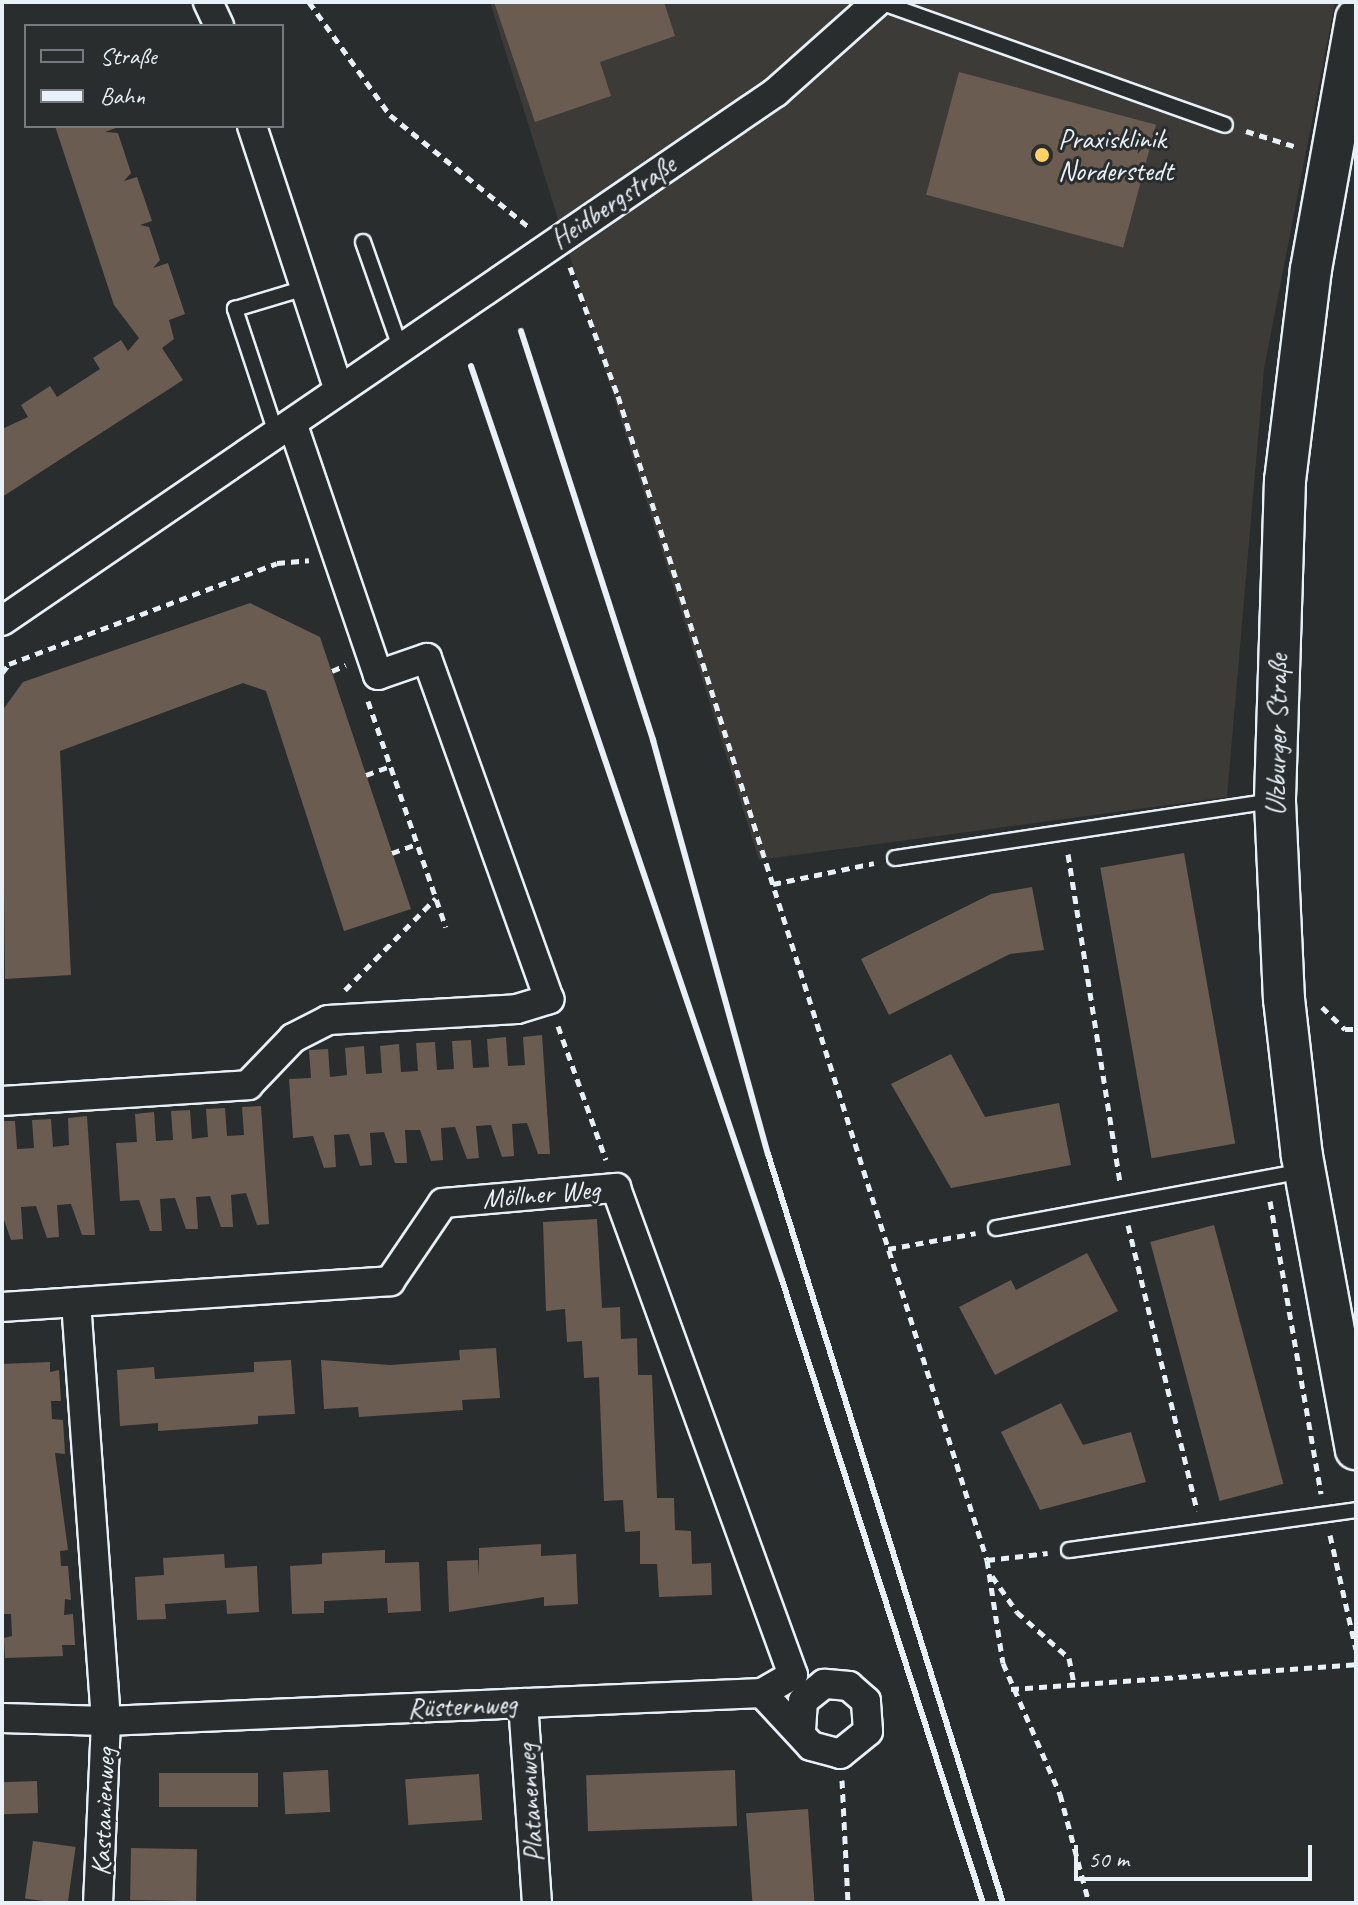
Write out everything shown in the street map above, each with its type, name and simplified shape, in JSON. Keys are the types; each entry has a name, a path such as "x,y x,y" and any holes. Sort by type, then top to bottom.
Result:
{"main road":[{"name":"Ulzburger Straße","path":"1356,19 1330,159 1285,480 1275,802 1284,999 1304,1171 1356,1449"}],"street":[{"path":"208,2 218,24"},
{"name":"Heidbergstraße","path":"2,621 776,92 878,2"},
{"path":"253,128 339,390"},
{"path":"2,1101 248,1085 307,1027 517,1009 549,999 427,658 378,675 284,428"},
{"name":"Möllner Weg","path":"2,1307 390,1281 443,1203 616,1188 793,1675 762,1693"},
{"path":"76,1302 106,1721"},
{"path":"762,1693 817,1750 840,1754 865,1737 869,1709 849,1686 824,1684 803,1701 801,1733"},
{"name":"Rüsternweg","path":"2,1718 106,1721 762,1693 824,1684"},
{"name":"Platanenweg","path":"523,1703 537,1903"},
{"name":"Kastanienweg","path":"98,1903 106,1721"}],"lane":[{"path":"878,2 1225,125"},
{"path":"363,242 400,347"},
{"path":"284,428 235,309 305,288"},
{"path":"895,858 1256,799 1275,802"},
{"path":"996,1228 1304,1171"},
{"path":"1069,1550 1356,1510"}],"path":[{"path":"309,2 390,115 498,208 553,242"},
{"path":"1225,125 1330,159"},
{"path":"580,282 987,1560 1011,1689 1060,1794 1089,1903"},
{"path":"2,673 9,664 277,563 309,560 316,569"},
{"path":"365,692 446,927"},
{"path":"366,775 391,766"},
{"path":"392,853 417,844"},
{"path":"773,884 895,858"},
{"path":"307,1027 436,898"},
{"path":"549,999 616,1188"},
{"path":"888,1249 996,1228"},
{"path":"987,1560 1069,1550"},
{"path":"991,1575 1017,1612 1069,1658 1074,1683"},
{"path":"1011,1689 1356,1664"},
{"path":"840,1754 848,1903"}],"shaded area":[{"path":"490,2 1335,2 1264,369 1227,797 759,860"}],"building":[{"path":"494,2 664,2 675,36 600,62 611,96 535,122"},
{"name":"Praxisklinik Norderstedt","path":"959,72 1156,125 1123,247 926,195"},
{"path":"56,128 116,128 105,132 118,133 131,173 124,181 137,177 152,221 140,225 149,227 160,260 153,268 168,263 185,314 169,320 174,339 162,348 183,380 2,497 2,429 28,417 21,405 50,386 57,397 100,369 93,358 121,340 128,351 139,338 114,305"},
{"path":"250,603 320,637 411,909 344,931 266,691 243,683 60,751 71,975 5,979 2,711 23,682"},
{"path":"1184,853 1235,1144 1152,1158 1100,868"},
{"path":"1032,887 1044,950 1010,954 889,1015 861,959 991,894"},
{"path":"542,1035 550,1154 538,1154 527,1123 512,1124 514,1156 502,1157 491,1125 476,1126 479,1158 467,1159 455,1127 441,1128 443,1160 431,1161 420,1130 405,1130 407,1163 395,1163 384,1132 370,1133 372,1165 360,1166 349,1134 334,1135 336,1167 324,1168 313,1136 293,1138 289,1079 311,1078 309,1050 328,1049 330,1077 347,1075 345,1048 364,1046 366,1074 382,1073 380,1046 399,1044 401,1072 418,1071 416,1043 435,1042 437,1070 454,1069 452,1041 471,1040 473,1068 489,1067 487,1039 506,1037 508,1066 525,1065 523,1037"},
{"path":"951,1054 985,1117 1059,1103 1071,1165 951,1188 891,1084"},
{"path":"261,1106 269,1224 257,1225 246,1193 231,1195 233,1227 221,1227 210,1196 196,1197 198,1229 186,1229 175,1198 160,1199 162,1231 150,1231 139,1200 120,1201 116,1143 137,1142 135,1114 154,1112 156,1141 173,1140 171,1111 190,1110 192,1139 208,1137 206,1109 225,1108 227,1136 244,1135 242,1107"},
{"path":"87,1116 95,1235 82,1235 71,1204 57,1205 59,1237 47,1238 36,1206 21,1207 23,1239 11,1240 2,1214 2,1121 15,1121 17,1149 34,1148 32,1120 51,1119 53,1147 69,1145 68,1118"},
{"path":"597,1219 602,1308 620,1307 621,1339 637,1338 638,1375 652,1375 657,1498 674,1498 675,1530 691,1531 692,1564 711,1563 712,1595 659,1597 657,1564 640,1564 640,1531 625,1532 623,1500 604,1501 599,1377 584,1378 582,1341 567,1342 565,1309 546,1311 543,1222"},
{"path":"1214,1225 1283,1484 1220,1501 1150,1242"},
{"path":"1087,1253 1118,1311 995,1375 959,1307 1011,1280 1016,1290"},
{"path":"496,1348 500,1398 462,1400 463,1410 359,1417 358,1407 324,1409 321,1360 390,1365 460,1360 459,1350"},
{"path":"291,1360 295,1414 258,1416 258,1424 158,1431 158,1423 120,1426 117,1370 154,1367 155,1379 254,1372 254,1362"},
{"path":"50,1362 50,1372 59,1370 61,1401 51,1401 52,1419 63,1420 65,1454 55,1453 68,1550 60,1551 61,1566 68,1566 71,1600 65,1599 64,1615 73,1614 75,1645 62,1645 63,1656 5,1658 4,1638 12,1636 11,1614 2,1614 2,1364"},
{"path":"1061,1403 1083,1445 1131,1432 1146,1482 1040,1510 1001,1432"},
{"path":"541,1544 541,1556 576,1554 578,1604 544,1606 544,1597 449,1612 447,1561 478,1560 479,1577 479,1548"},
{"path":"385,1550 385,1563 419,1562 421,1611 388,1613 387,1598 324,1601 324,1613 292,1614 290,1566 322,1564 322,1553"},
{"path":"224,1554 225,1568 257,1566 259,1612 227,1614 226,1600 165,1604 166,1619 137,1620 135,1577 164,1575 163,1558"},
{"path":"328,1770 330,1812 285,1814 283,1772"},
{"path":"735,1770 737,1826 588,1831 586,1775"},
{"path":"159,1773 258,1773 258,1807 159,1807"},
{"path":"479,1774 482,1820 408,1825 405,1779"},
{"path":"37,1781 38,1813 3,1814 2,1782"},
{"path":"808,1809 815,1903 752,1903 746,1813"},
{"path":"33,1841 76,1847 68,1903 25,1898"},
{"path":"131,1848 197,1849 196,1901 130,1900"}],"railway":[{"path":"521,331 653,740 768,1154 1003,1903"},
{"path":"471,366 782,1280 983,1903"}],"place":[{"name":"Praxisklinik Norderstedt","path":"1042,155"}]}
